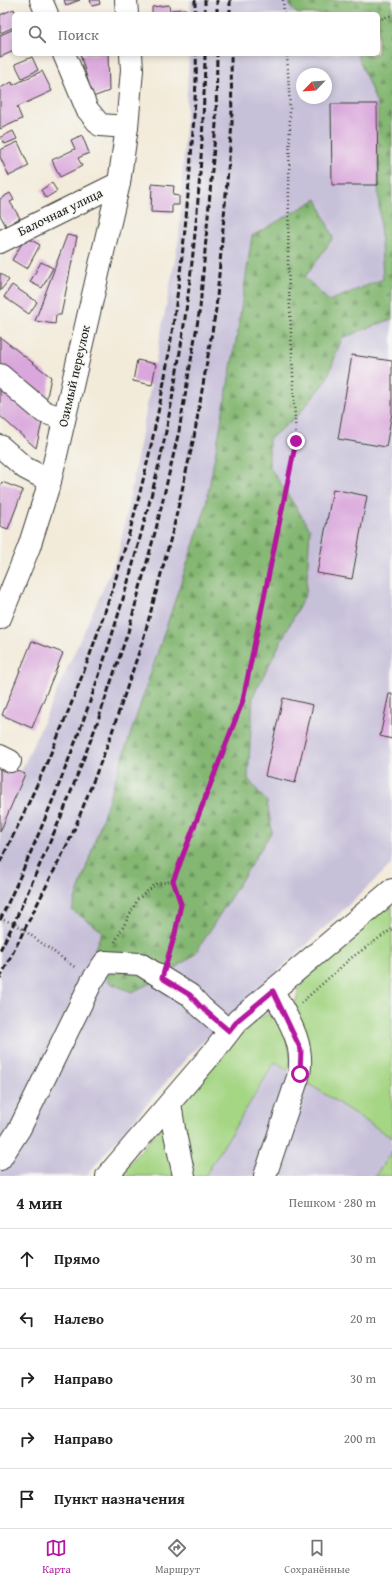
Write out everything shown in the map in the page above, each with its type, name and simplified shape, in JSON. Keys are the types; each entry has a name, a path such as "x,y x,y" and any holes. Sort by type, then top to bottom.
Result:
{"street":[{"path":"41,0 46,12"},
{"path":"126,0 127,12"},
{"path":"65,56 87,109 100,125 127,127"},
{"name":"Озимый переулок","path":"0,618 29,547 50,481 119,183 127,127 132,70 131,56"},
{"name":"Балочная улица","path":"0,242 119,183"},
{"path":"0,375 44,412 64,419"},
{"path":"0,446 25,468 50,481"},
{"path":"108,1176 238,1020 392,890"},
{"path":"0,1159 20,1128 92,981 105,962 140,964 190,995 201,1007 229,1031"},
{"path":"265,1176 300,1074 301,1064 301,1050 273,991"},
{"path":"170,1103 184,1176"}],"path":[{"path":"283,0 284,12"},
{"path":"380,19 392,15"},
{"path":"162,978 175,934 181,904 173,881 243,700 296,441 288,266 290,109 287,56"},
{"path":"105,962 138,899 156,884 173,881"},
{"path":"0,919 14,923 59,954 92,981"},
{"path":"286,1016 351,958 392,929"}],"shaded area":[{"path":"190,0 392,0 392,864 190,1054 86,1176 0,1176 0,818 119,553 179,238 189,56 380,56 380,12 191,12"},
{"path":"275,1062 392,1138 392,1151 375,1176 203,1176"}],"green space":[{"path":"289,0 392,0 392,319 342,338 327,379 298,415 269,439 269,466 310,529 306,593 253,696 248,779 267,802 272,831 195,954 162,978 132,992 110,983 95,949 102,931 72,910 205,510 237,335 252,236 317,199 333,238 305,277 329,301 383,279 378,185 377,104 358,56 380,56 380,12 295,12 291,8"},
{"path":"392,901 392,1138 303,1080 294,1009 299,988 309,975"},
{"path":"267,1014 275,1015 288,1042 290,1049 290,1063 288,1070 275,1062 205,1176 119,1176 238,1036 255,1021"},
{"path":"392,1151 392,1176 375,1176"}],"building":[{"path":"64,0 80,0 66,5"},
{"path":"90,0 99,0 100,4 92,6"},
{"path":"169,5 170,12 152,12 152,7"},
{"path":"14,9 15,12 12,12 12,28 0,33 0,15"},
{"path":"186,9 186,12 171,12 171,10"},
{"path":"12,30 12,52 0,57 0,35"},
{"path":"81,56 108,56 109,91 93,97"},
{"path":"32,57 38,70 22,78 15,64"},
{"path":"42,71 52,91 17,107 22,119 0,129 0,88 12,82 13,85"},
{"path":"331,104 377,104 378,185 332,185"},
{"path":"13,131 17,139 5,144 1,137"},
{"path":"82,135 89,153 78,158 82,166 60,177 52,160 75,149 71,140"},
{"path":"18,142 29,166 9,176 0,157 0,150"},
{"path":"52,183 57,191 46,198 41,190"},
{"path":"152,184 174,186 173,195 179,196 179,205 172,205 172,213 151,212"},
{"path":"10,193 14,200 10,202 20,218 6,226 0,215 0,199"},
{"path":"67,235 77,237 61,315 56,315 55,324 35,321"},
{"path":"26,237 40,245 27,269 12,260"},
{"path":"41,262 53,268 42,288 30,282"},
{"path":"0,273 9,280 0,291"},
{"path":"12,285 37,302 29,314 4,297"},
{"path":"0,337 51,377 46,402 0,364"},
{"path":"352,355 392,361 392,413 386,447 338,439"},
{"path":"137,360 156,364 152,385 133,381"},
{"path":"0,387 42,423 36,448 0,416"},
{"path":"2,482 23,490 8,529 0,526 0,486"},
{"path":"333,489 367,496 352,579 317,573"},
{"path":"32,641 63,653 32,728 2,715"},
{"path":"389,694 392,694 392,739 380,736"},
{"path":"283,698 313,705 295,783 265,776"},
{"path":"0,764 25,774 0,832"}],"railway":[{"path":"195,0 195,12"},
{"path":"205,0 205,12"},
{"path":"217,0 217,12"},
{"path":"230,0 230,12"},
{"path":"0,862 50,756 93,647 128,536 143,479 165,377 184,239 192,148 196,86 196,56"},
{"path":"0,920 21,875 59,785 93,694 136,553 157,474 183,334 189,287 202,148 205,56"},
{"path":"0,950 14,923 64,810 96,726 128,632 157,525 179,431 200,308 216,124 217,56"},
{"path":"0,978 72,835 109,741 143,640 173,530 194,437 216,309 232,124 231,56"}],"route":[{"path":"296,441 243,700 173,881 181,904 175,934 162,978 190,995 201,1007 210,1013 229,1031 238,1020 273,991 301,1050 302,1058 300,1074"}]}
